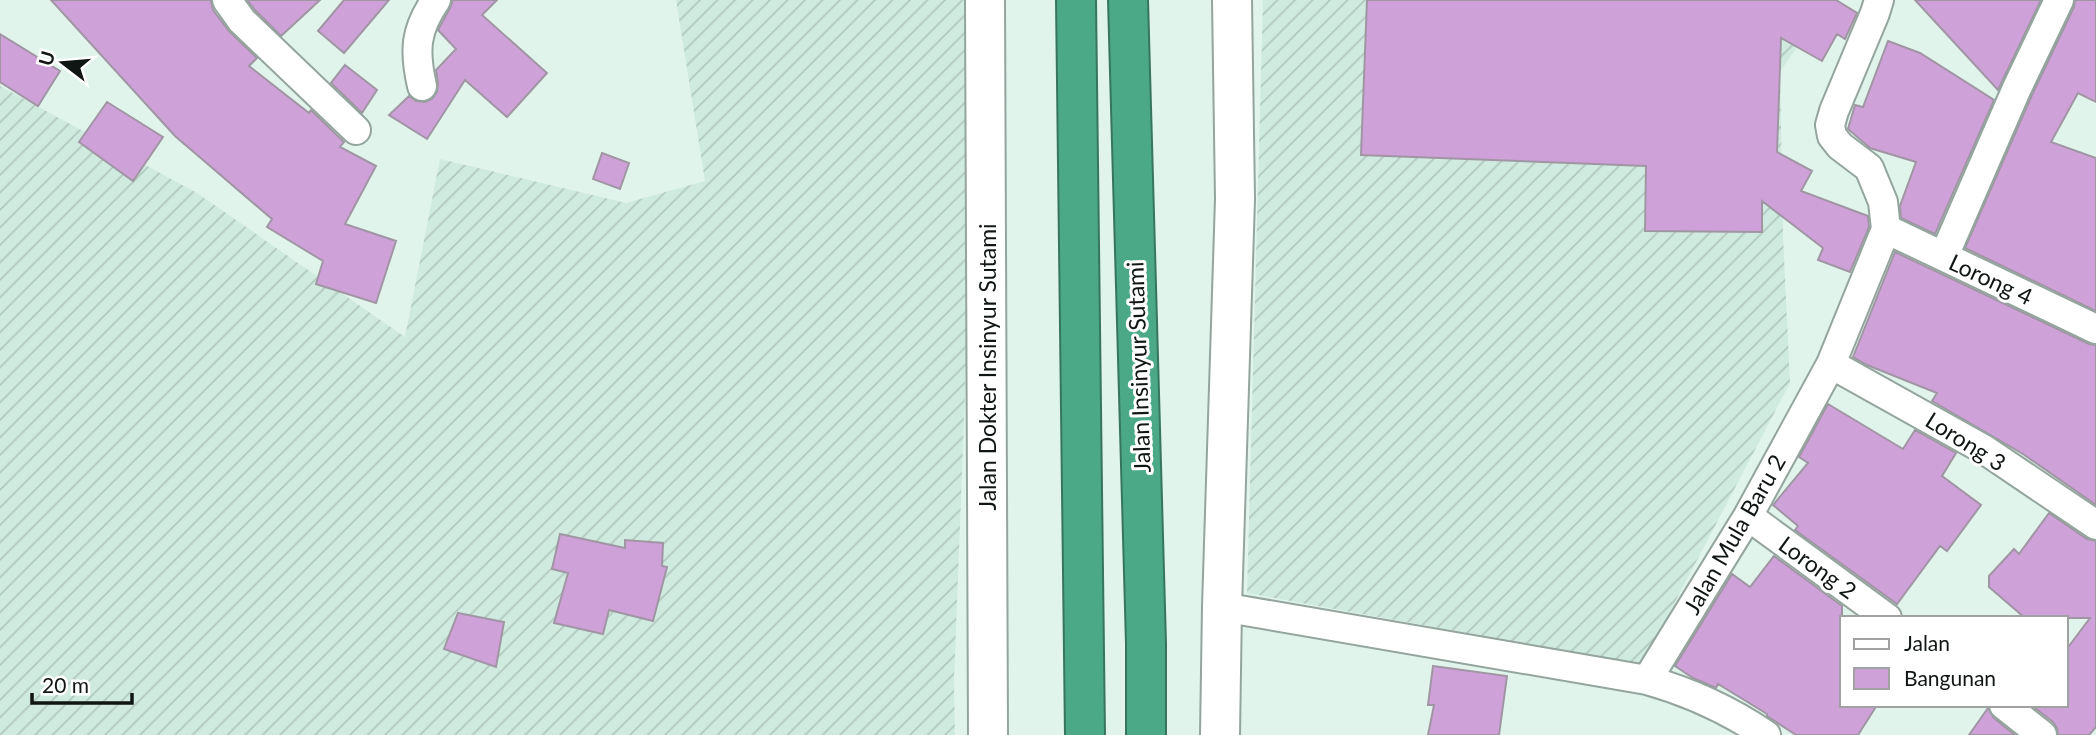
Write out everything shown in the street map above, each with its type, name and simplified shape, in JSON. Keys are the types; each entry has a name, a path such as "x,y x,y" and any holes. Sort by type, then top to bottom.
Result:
{"highway":[{"name":"Jalan Insinyur Sutami","path":"1128,0 1146,644 1146,735"},
{"path":"1075,9 1085,735"}],"street":[{"path":"227,0 242,21 356,130"},
{"path":"422,86 416,62 420,28 436,0"},
{"name":"Jalan Dokter Insinyur Sutami","path":"985,0 988,735"},
{"path":"1220,735 1235,199 1232,0"},
{"path":"1879,0 1830,125 1832,136 1840,146 1869,168 1883,202 1886,229"},
{"path":"1944,256 2017,88 2059,0"},
{"name":"Lorong 4","path":"1886,229 2096,329"},
{"name":"Jalan Mula Baru 2","path":"1647,680 1748,516 1831,364 1886,229"},
{"name":"Lorong 3","path":"1831,364 1985,450 2096,525"},
{"name":"Lorong 2","path":"1748,516 1884,616"},
{"path":"1222,607 1647,680 1697,696 1751,724 1766,735"},
{"path":"2007,707 2042,735"}],"shaded area":[{"path":"676,0 967,0 972,215 954,680 955,735 0,735 0,86 197,193 405,337 440,159 626,203 705,181"},
{"path":"1263,0 1829,0 1780,72 1783,236 1790,383 1642,665 1247,593"}],"building":[{"path":"51,0 211,0 213,10 229,31 257,58 249,66 309,113 311,110 344,142 340,147 376,166 345,224 396,241 376,303 316,284 323,261 267,227 272,219 175,136"},
{"path":"247,0 320,0 281,36"},
{"path":"344,0 389,0 344,53 318,31"},
{"path":"453,0 497,0 482,15 547,73 507,117 465,80 427,139 389,115 409,96 416,101 425,102 432,99 437,92 436,70 456,49 438,30"},
{"path":"1367,0 1836,0 1857,13 1845,39 1837,34 1822,61 1781,38 1777,152 1812,171 1801,191 1868,216 1869,227 1850,272 1818,260 1823,248 1762,201 1762,232 1645,231 1646,166 1361,155"},
{"path":"1915,0 2041,0 1998,90"},
{"path":"2075,0 2096,0 2096,102 2078,93 2051,142 2096,158 2096,311 1965,248"},
{"path":"0,34 60,71 38,106 0,82"},
{"path":"1888,41 1920,53 1994,100 1935,234 1901,218 1900,206 1916,162 1870,148 1848,129 1855,105 1863,107"},
{"path":"345,65 377,90 362,113 331,83"},
{"path":"107,102 163,137 133,181 79,142"},
{"path":"602,153 629,163 620,189 593,179"},
{"path":"1895,252 2096,345 2096,505 2023,454 1932,401 1937,393 1853,357"},
{"path":"1828,404 1903,449 1915,430 1956,453 1942,476 1981,505 1947,551 1940,546 1897,604 1795,530 1798,526 1773,505 1808,463 1799,457"},
{"path":"2049,513 2087,539 2096,541 2096,727 2089,735 2058,735 2053,722 2034,707 2068,707 2068,647 2090,618 2023,616 1989,587 1989,576 2014,549 2019,554"},
{"path":"560,534 625,548 625,540 663,543 662,566 667,567 653,621 609,610 603,634 554,623 568,573 552,569"},
{"path":"1774,556 1842,606 1840,707 1876,707 1858,735 1796,735 1718,684 1716,688 1675,666 1732,574 1750,587"},
{"path":"458,613 504,622 496,667 444,649"},
{"path":"1433,666 1507,676 1499,735 1428,735 1434,705 1428,705"},
{"path":"1988,708 1994,718 2015,735 1969,735"}]}
